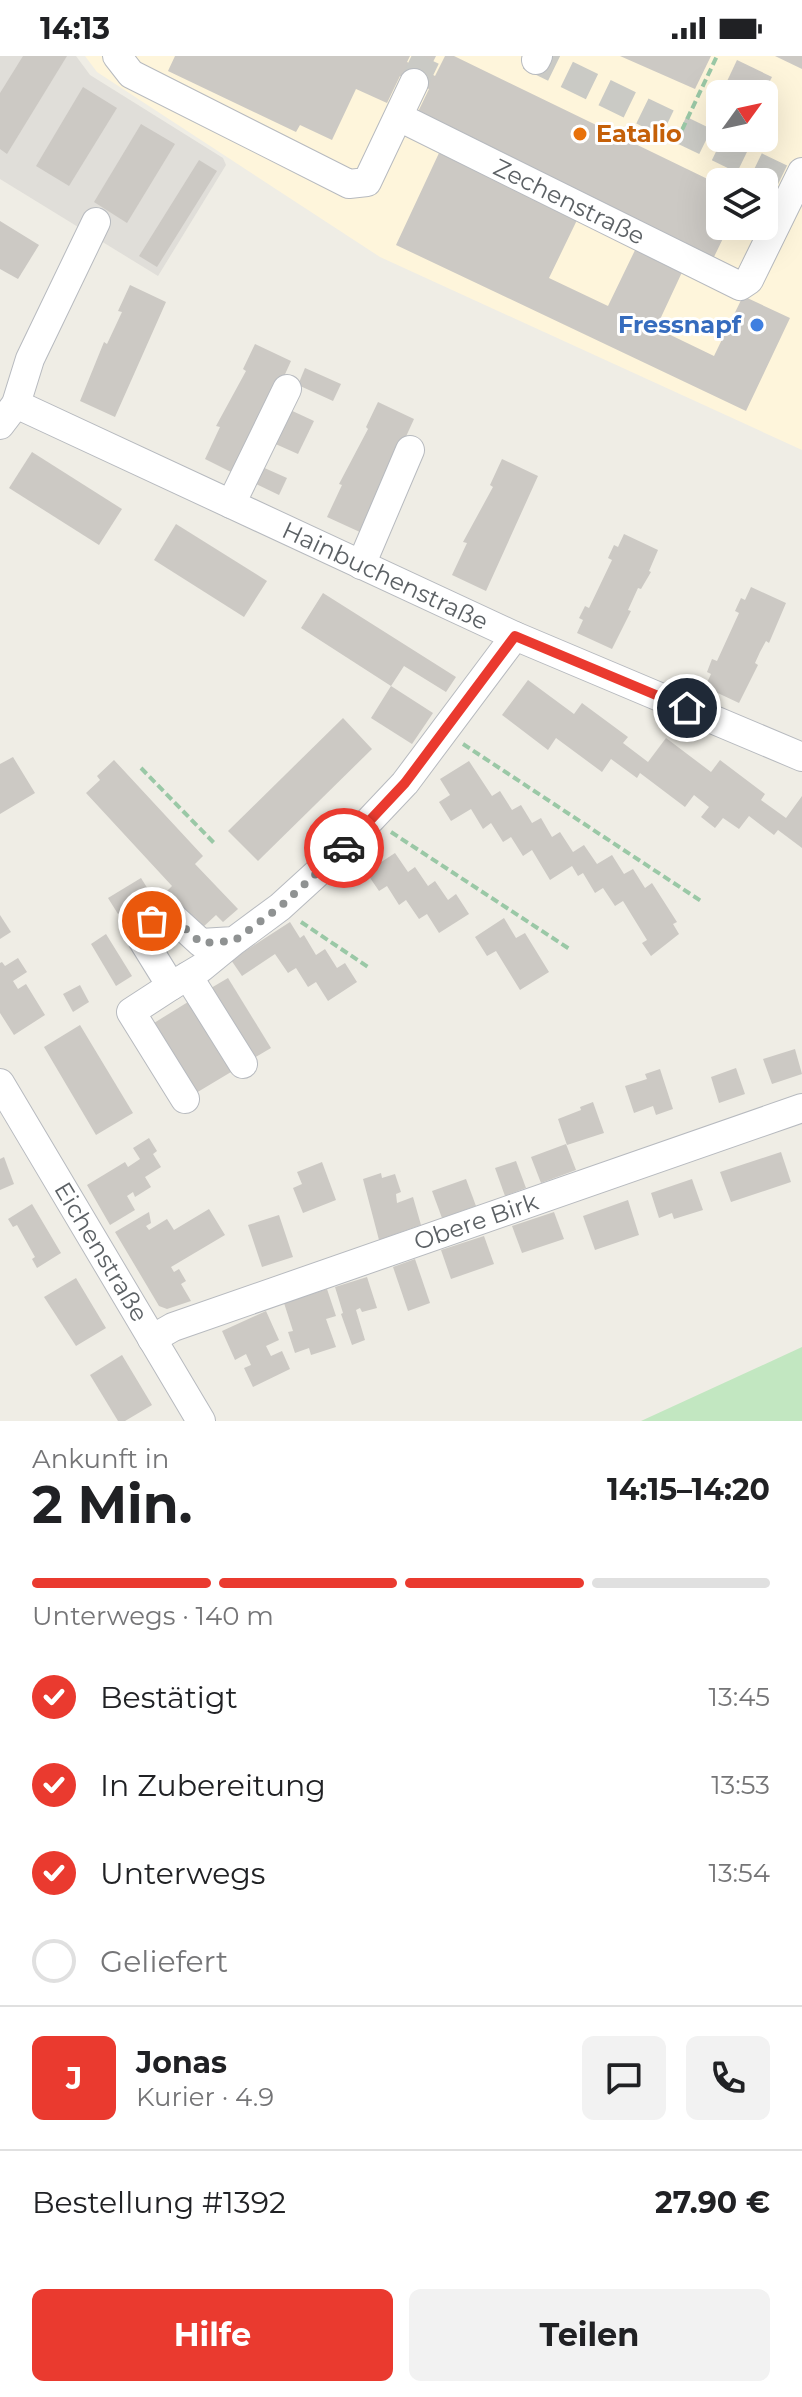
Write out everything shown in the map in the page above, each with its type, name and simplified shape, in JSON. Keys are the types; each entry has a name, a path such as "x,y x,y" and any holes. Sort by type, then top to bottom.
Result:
{"street":[{"path":"117,56 131,74 349,184 367,182 414,83"},
{"name":"Zechenstraße","path":"399,117 740,286 749,280 802,172"},
{"name":"Hainbuchenstraße","path":"96,222 30,359 8,415 231,504 515,636 802,757"},
{"path":"231,504 287,389"},
{"path":"361,565 410,450"},
{"path":"185,1099 131,1012 180,981 280,907 373,819 445,731 515,636"},
{"path":"234,941 201,943 167,912 137,931 180,981 243,1064"},
{"name":"Eichenstraße","path":"0,1083 201,1421"},
{"name":"Obere Birk","path":"152,1339 188,1322 802,1108"}],"path":[{"path":"682,130 717,56"},
{"path":"445,731 701,901"},
{"path":"141,768 216,845"},
{"path":"373,819 571,950"},
{"path":"280,907 368,967"}],"shaded area":[{"path":"0,56 76,56 90,75 223,158 226,165 158,276 0,179"},
{"path":"85,56 802,56 802,450 380,257 97,72"}],"green space":[{"path":"802,1347 802,1421 641,1421"}],"building":[{"path":"23,56 67,56 7,154 0,149 0,93"},
{"path":"175,56 410,56 407,62 413,65 417,56 436,56 428,72 435,76 445,56 454,56 706,178 706,240 722,240 713,259 416,116 429,89 400,76 387,103 356,89 332,140 300,125 296,132 168,71"},
{"path":"620,56 711,56 695,89"},
{"path":"775,56 802,56 802,69"},
{"path":"737,60 772,77 770,80 728,80"},
{"path":"83,87 117,108 69,186 36,166"},
{"path":"141,124 175,144 127,223 94,202"},
{"path":"439,153 578,218 549,278 608,306 637,246 684,268 656,328 714,356 743,296 790,318 746,411 396,245"},
{"path":"199,160 217,171 157,267 139,256"},
{"path":"0,221 39,245 18,279 0,269"},
{"path":"130,285 166,302 115,417 80,401 104,342 107,344 122,312 118,311"},
{"path":"255,344 291,361 239,476 205,459 220,427 216,426 246,371 243,369"},
{"path":"305,368 341,384 333,401 298,385"},
{"path":"378,402 414,419 362,533 327,517 342,485 339,484 368,429 366,427"},
{"path":"286,408 314,421 298,454 271,442"},
{"path":"32,452 122,509 99,545 9,488"},
{"path":"502,459 538,476 486,591 452,575 467,543 463,542 493,487 490,485"},
{"path":"260,466 287,478 279,495 252,482"},
{"path":"176,524 267,581 244,617 154,560"},
{"path":"624,534 658,550 651,572 641,589 638,588 628,610 631,611 612,649 577,633 583,620 579,618 585,606 589,608 612,560 608,558 614,545 618,547"},
{"path":"751,587 786,603 769,643 766,641 760,652 755,663 758,665 739,703 705,687 711,674 707,672 712,659 717,661 739,613 735,611"},
{"path":"323,593 456,677 446,692 404,666 391,686 301,628"},
{"path":"528,680 574,714 582,703 628,737 623,743 648,762 666,738 711,772 720,760 765,794 761,800 786,818 802,796 802,848 778,830 774,835 749,816 739,829 723,818 715,828 701,817 709,807 694,795 685,807 640,773 637,778 611,759 602,772 556,738 548,750 502,715"},
{"path":"391,686 433,713 412,744 371,718"},
{"path":"343,718 372,749 258,861 228,831"},
{"path":"13,757 35,793 0,814 0,764"},
{"path":"114,760 203,856 195,864 238,909 223,922 216,915 202,928 167,891 172,886 86,793 100,780 97,776"},
{"path":"469,761 492,796 500,791 512,810 521,805 532,823 541,818 552,837 560,832 573,852 584,845 597,864 612,855 624,874 633,869 645,888 652,883 677,922 673,924 679,934 651,956 642,943 647,940 623,901 615,906 603,888 595,893 583,873 578,876 572,866 550,880 532,850 523,856 511,837 503,842 491,823 483,829 471,809 451,821 439,802 450,795 440,779"},
{"path":"395,853 408,872 415,867 428,886 435,881 448,900 456,894 469,914 439,933 427,914 419,919 406,900 399,905 387,886 379,891 366,872"},
{"path":"141,878 151,894 118,914 108,898"},
{"path":"0,915 11,932 0,939"},
{"path":"504,918 516,938 525,933 549,972 520,990 496,951 487,956 475,937"},
{"path":"290,922 300,938 304,935 316,955 325,949 337,968 345,963 357,982 328,1001 316,982 308,987 296,968 288,973 275,954 242,976 231,960"},
{"path":"106,934 132,976 116,986 91,944"},
{"path":"18,958 27,972 13,981 18,989 26,984 45,1015 14,1035 0,1013 0,963 5,966"},
{"path":"228,978 271,1048 254,1058 211,988"},
{"path":"80,985 89,1002 73,1012 63,994"},
{"path":"188,1002 231,1072 196,1093 154,1023"},
{"path":"80,1025 133,1113 96,1135 44,1047"},
{"path":"795,1049 802,1074 772,1084 763,1059"},
{"path":"736,1068 745,1094 719,1103 711,1077"},
{"path":"660,1069 673,1109 656,1115 653,1106 634,1113 625,1086 647,1079 645,1074"},
{"path":"593,1102 604,1133 567,1145 558,1119"},
{"path":"149,1138 157,1151 153,1154 161,1167 145,1177 151,1187 135,1197 133,1192 127,1196 135,1210 110,1225 87,1185 125,1162 128,1167 140,1159 133,1148"},
{"path":"566,1144 576,1170 541,1183 531,1157"},
{"path":"781,1152 791,1182 731,1202 720,1172"},
{"path":"4,1157 14,1184 0,1190 0,1159"},
{"path":"516,1161 526,1188 505,1196 495,1168"},
{"path":"322,1162 336,1200 303,1213 293,1188 302,1184 297,1172"},
{"path":"381,1173 382,1178 395,1174 401,1192 396,1194 397,1203 413,1197 421,1225 379,1240 363,1179"},
{"path":"466,1179 476,1206 442,1218 432,1191"},
{"path":"692,1179 703,1210 674,1219 672,1213 659,1218 651,1193"},
{"path":"628,1200 639,1235 595,1250 583,1216"},
{"path":"32,1204 61,1253 37,1268 32,1259 35,1257 17,1225 13,1227 8,1219"},
{"path":"209,1209 225,1235 171,1267 174,1272 179,1269 186,1281 181,1284 191,1301 167,1309 159,1306 115,1232 149,1212 151,1223 146,1226 149,1230 167,1219 174,1230"},
{"path":"554,1212 564,1239 522,1253 512,1226"},
{"path":"279,1215 293,1257 262,1267 248,1225"},
{"path":"484,1236 494,1264 451,1279 441,1250"},
{"path":"415,1259 430,1303 408,1311 393,1267"},
{"path":"367,1277 377,1308 362,1312 360,1308 356,1310 365,1340 352,1345 335,1287"},
{"path":"76,1278 106,1328 76,1346 44,1297"},
{"path":"327,1289 336,1316 326,1319 336,1347 311,1355 309,1348 295,1353 288,1332 293,1331 284,1303"},
{"path":"266,1311 279,1340 266,1346 271,1356 282,1351 290,1369 253,1387 244,1368 251,1365 246,1354 235,1360 222,1331"},
{"path":"122,1355 152,1405 125,1421 118,1421 90,1375"}],"tunnel":[{"path":"414,83 427,56"},
{"path":"529,56 795,185"}],"way so far":[{"path":"152,921 167,912 201,943 234,941 280,907 344,848"}],"place":[{"name":"Eatalio","path":"580,134"},
{"name":"Fressnapf","path":"757,325"}],"route":[{"path":"344,848 405,783 515,636 687,708"}]}
